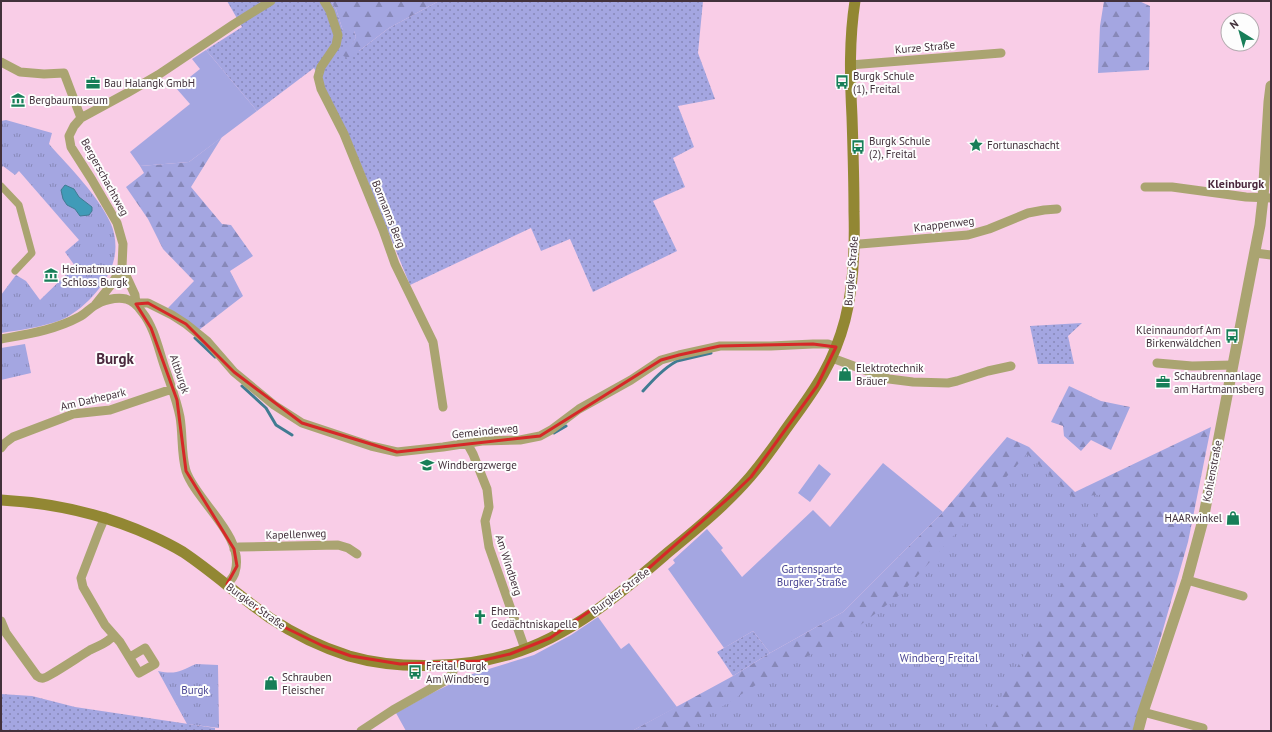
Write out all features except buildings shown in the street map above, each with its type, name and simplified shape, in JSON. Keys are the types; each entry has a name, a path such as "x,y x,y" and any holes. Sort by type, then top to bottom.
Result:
{"main road":[{"name":"Burgker Straße","path":"1,500 43,503 66,507 105,517 137,529 181,550 227,584 249,603 286,628 304,638 344,654 400,664 453,664 495,658 525,649 568,629 605,604 633,582 681,542 734,494 751,476 802,407 817,386 832,358 844,322 851,293 854,243 850,41 854,1"}],"street":[{"path":"1,62 20,72 44,74 64,73 80,118 158,75 271,1"},
{"name":"Bormanns Berg","path":"324,1 330,11 338,35 336,45 321,67 318,77 321,89 344,134 384,230 400,273 433,342 443,407"},
{"name":"Kurze Straße","path":"850,65 1001,52"},
{"name":"Kohlenstraße","path":"1138,731 1187,580 1203,520 1260,225 1267,198 1268,106 1271,86"},
{"name":"Bergerschachtweg","path":"80,118 74,126 70,136 71,147 117,222 123,244 122,267 135,295 136,304"},
{"path":"1,186 20,205 32,253 15,270"},
{"path":"1145,188 1172,187 1246,197 1267,198"},
{"name":"Knappenweg","path":"854,243 860,244 968,235 989,229 1028,213 1057,209"},
{"path":"1255,253 1271,255"},
{"path":"1,339 43,331 63,325 81,316 95,305 111,285 122,267"},
{"path":"95,305 112,299 126,299 136,304"},
{"name":"Gemeindeweg","path":"136,304 148,303 186,324 207,341 234,372 274,405 302,423 371,446 397,452 425,450 482,441 520,440 540,436 551,430 579,409 631,380 661,360 679,355 720,346 828,344 836,347"},
{"name":"Altburgk","path":"136,304 151,328 177,400 186,471 190,480 219,520 234,549 237,566 235,573 227,584"},
{"path":"832,358 889,379 913,382 948,383 1010,366"},
{"path":"1157,364 1192,366 1233,365"},
{"name":"Am Dathepark","path":"1,448 13,437 67,416 110,410 172,389"},
{"name":"Am Windberg","path":"467,443 476,460 487,489 489,507 485,521 488,540 525,649"},
{"path":"105,517 81,578 83,587 105,625 120,642 130,657"},
{"name":"Kapellenweg","path":"234,549 239,547 338,544 357,554"},
{"path":"1187,580 1243,596"},
{"path":"1,621 4,634 41,679 44,679 92,649 102,645 110,640 114,635"},
{"path":"361,731 393,710 448,679 453,672 453,664"},
{"path":"1143,712 1203,728"}],"highlighted area":[{"path":"148,303 186,324 234,372 302,423 397,452 540,436 661,360 679,355 720,346 813,344 836,347 817,386 751,477 633,582 550,638 510,654 480,661 400,664 351,656 323,646 286,628 249,603 227,584 237,566 234,549 186,471 177,400 151,328 136,304"}],"green space":[{"path":"227,1 331,1 336,9 343,31 354,31 356,37 352,45 359,51 389,28 439,1 703,1 698,53 715,99 678,106 694,147 673,158 685,187 653,201 677,251 593,292 570,239 541,251 531,228 410,285 350,138 314,68 257,111 206,50 242,27"},
{"path":"331,1 439,1 389,28 348,58 341,55 338,48 352,44 356,37 354,31 343,31 336,9"},
{"path":"1104,1 1139,1 1150,6 1149,70 1098,73 1100,26"},
{"path":"206,50 257,111 189,162 140,166 130,152 190,104 176,88 200,69 192,59"},
{"path":"6,120 52,133 49,144 83,182 106,213 113,229 115,248 110,272 99,289 77,311 61,320 31,328 1,333 1,295 16,275 26,281 40,300 75,266 65,252 79,240 19,171 15,175 3,166 1,168 1,121"},
{"path":"222,137 191,187 222,224 231,225 253,256 230,271 243,296 199,330 168,308 194,281 163,249 148,219 126,187 144,173 140,166 189,162"},
{"path":"1082,323 1068,336 1074,364 1038,364 1030,326"},
{"path":"25,344 31,373 1,380 1,348"},
{"path":"1069,386 1101,401 1130,407 1111,450 1091,440 1081,451 1064,436 1063,426 1051,422"},
{"path":"1211,427 1188,542 1134,731 632,731 733,676 770,653 843,612 943,512 1007,437 1029,447 1075,492"},
{"name":"Windberg Freital","path":"1027,454 1073,497 1109,494 989,720 986,731 684,731 784,667 838,642 901,594"},
{"name":"Gartensparte Burgker Straße","path":"883,463 943,512 843,612 770,653 753,631 724,648 668,569 675,563 673,560 707,529 723,548 721,550 742,577 813,510 830,527"},
{"path":"819,464 831,474 810,502 798,493"},
{"path":"598,617 621,649 629,643 677,707 632,731 406,731 396,713 469,675 534,655 571,635"},
{"path":"753,631 770,653 733,676 717,652"},
{"name":"Burgk","path":"196,664 218,665 219,728 187,724 158,671 169,673 182,670"},
{"path":"1,694 32,696 75,707 215,728 215,731 1,731"}],"shaded area":[{"path":"65,185 74,189 79,197 92,207 92,211 89,215 80,216 75,209 67,205 63,199 61,190"}],"waterway":[{"path":"195,338 215,357"},
{"path":"643,391 663,371 677,361 711,353"},
{"path":"242,386 266,408 276,425 292,435"},
{"path":"554,433 566,426"}],"place":[{"name":"Burgk Schule (1), Freital","path":"842,82"},
{"name":"Bau Halangk GmbH","path":"93,83"},
{"name":"Bergbaumuseum","path":"18,100"},
{"name":"Fortunaschacht","path":"976,145"},
{"name":"Burgk Schule (2), Freital","path":"858,147"},
{"name":"Heimatmuseum Schloss Burgk","path":"51,275"},
{"name":"Kleinnaundorf Am Birkenwäldchen","path":"1232,336"},
{"name":"Elektrotechnik Bräuer","path":"845,374"},
{"name":"Schaubrennanlage am Hartmannsberg","path":"1163,382"},
{"name":"Windbergzwerge","path":"427,465"},
{"name":"HAARwinkel","path":"1233,518"},
{"name":"Ehem. Gedächtniskapelle","path":"480,617"},
{"name":"Freital Burgk Am Windberg","path":"415,672"},
{"name":"Schrauben Fleischer","path":"271,683"}],"district":[{"name":"Kleinburgk","path":"1236,184"},
{"name":"Burgk","path":"115,359"}]}
